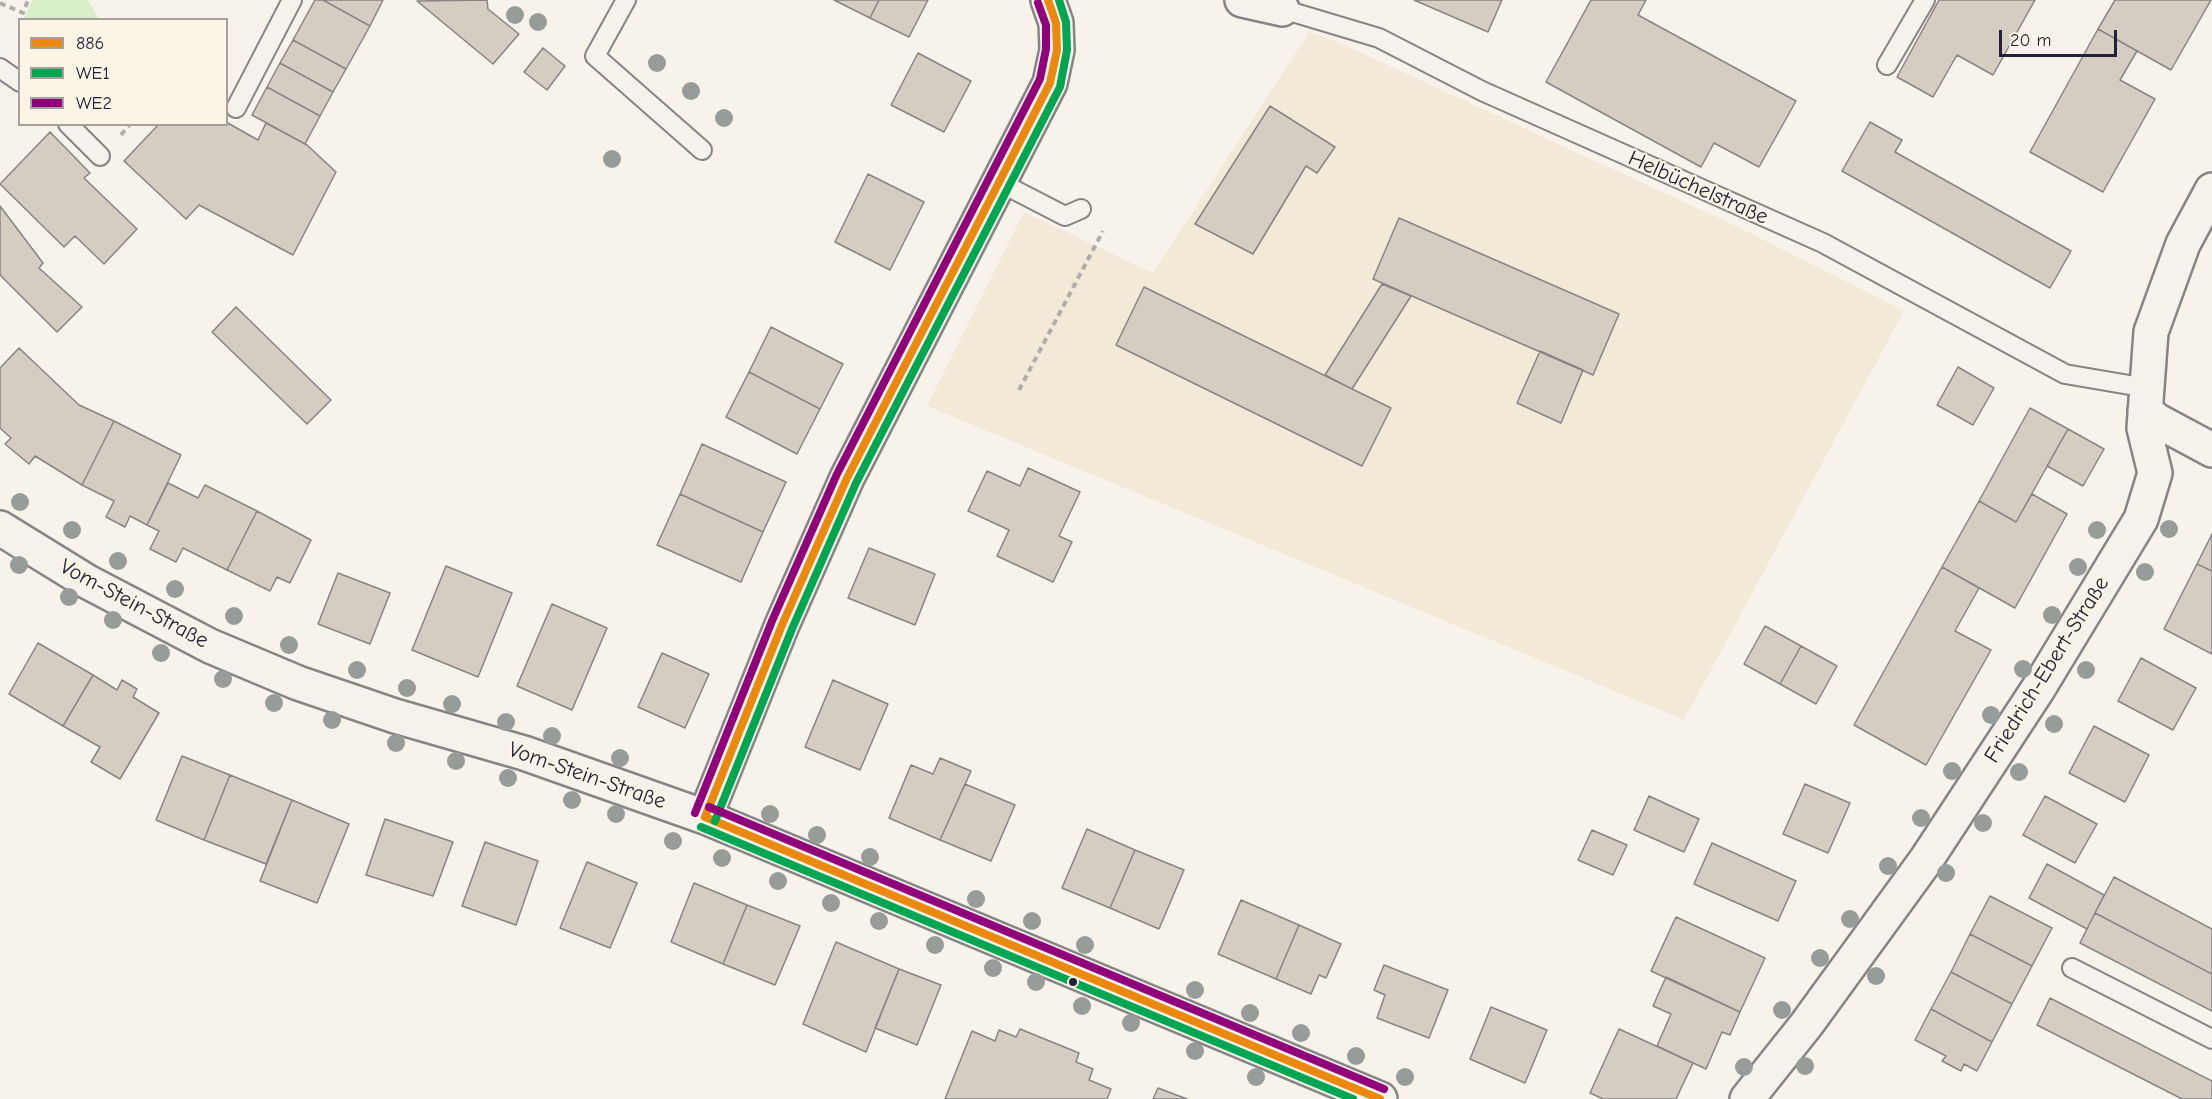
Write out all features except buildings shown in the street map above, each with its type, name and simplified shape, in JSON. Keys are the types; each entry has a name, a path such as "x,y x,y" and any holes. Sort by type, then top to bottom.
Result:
{"street":[{"path":"705,817 782,625 847,478 1050,83 1057,50 1056,23 1048,0"},
{"name":"Helbüchelstraße","path":"1242,0 1282,9"},
{"name":"Friedrich-Ebert-Straße","path":"1747,1099 1806,1025 1926,860 2038,689 2141,519 2155,473 2144,428 2151,332 2183,244 2212,190"},
{"name":"Helbüchelstraße","path":"2146,399 2156,420 2212,450"},
{"name":"Vom-Stein-Straße","path":"0,528 86,582 210,646 298,683 395,716 524,753 705,817 1380,1099"}],"lane":[{"path":"236,108 292,0"},
{"path":"626,0 596,56 702,150"},
{"path":"1887,65 1925,0"},
{"name":"Helbüchelstraße","path":"1282,9 1379,38 1482,91 1823,243 2065,374 2146,399"},
{"path":"0,68 18,81"},
{"path":"70,126 100,156"},
{"path":"999,182 1065,216 1081,209"},
{"path":"2072,968 2212,1039"}],"path":[{"path":"0,3 23,13 28,0"},
{"path":"1019,390 1104,228"}],"shaded area":[{"path":"1309,32 1336,41 1740,228 1904,311 1684,720 927,406 1024,212 1153,273"}],"green space":[{"path":"32,0 88,0 98,18 24,18"}],"transit line":[{"name":"886","path":"705,817 782,625 847,478 1050,83 1057,50 1056,23 1048,0"},
{"name":"WE1","path":"715,821 792,629 856,483 1060,87 1067,50 1066,22 1059,0"},
{"name":"WE2","path":"695,813 772,621 837,474 1040,79 1046,49 1046,25 1038,3"},
{"name":"WE2","path":"709,807 1384,1089"},
{"name":"886","path":"705,817 1380,1099"},
{"name":"WE1","path":"701,827 1353,1099"}]}
